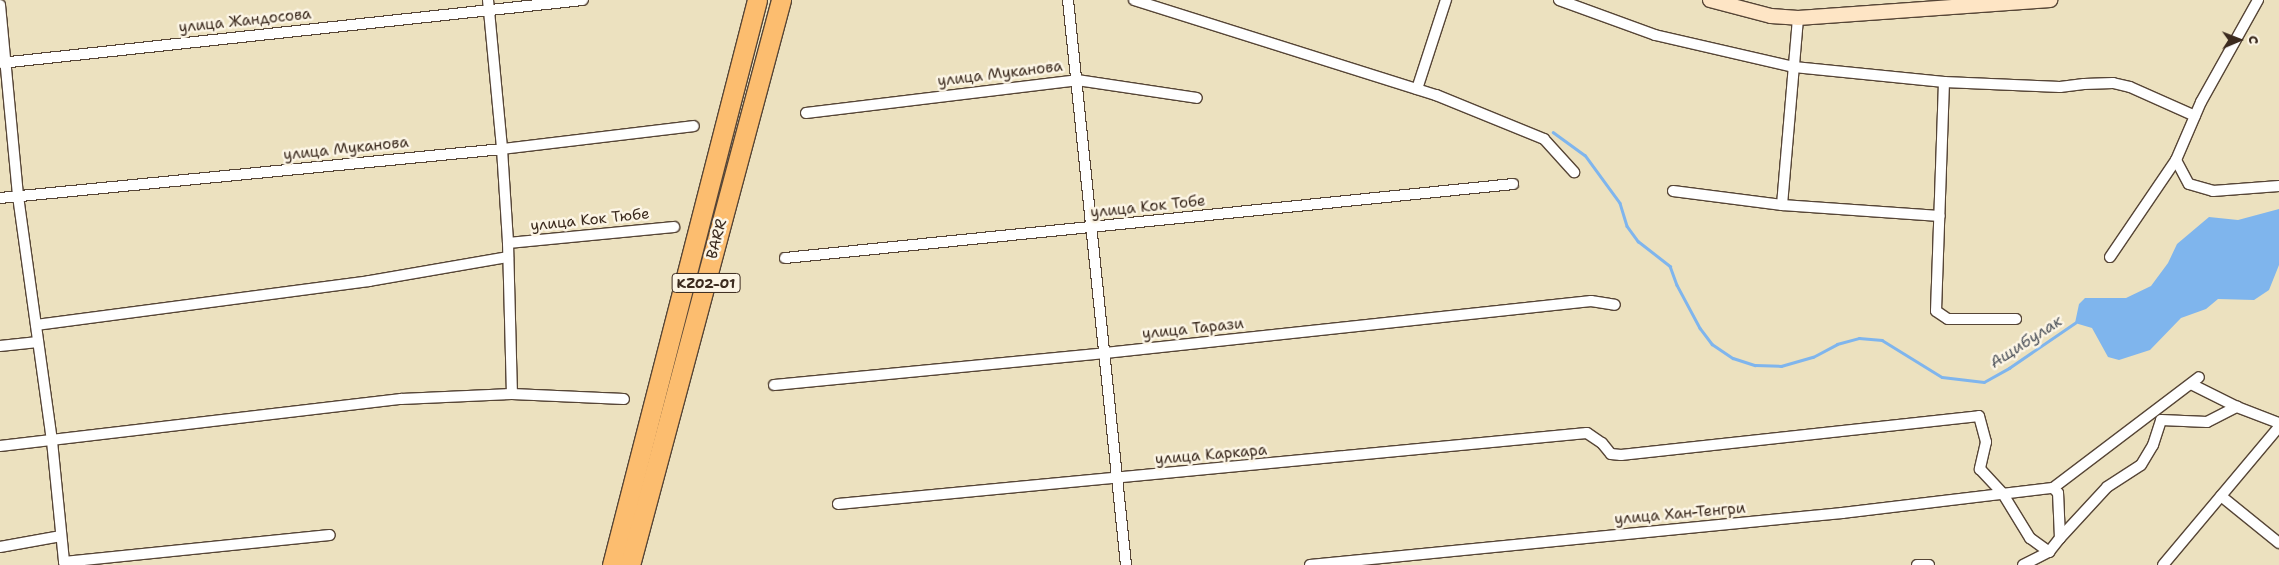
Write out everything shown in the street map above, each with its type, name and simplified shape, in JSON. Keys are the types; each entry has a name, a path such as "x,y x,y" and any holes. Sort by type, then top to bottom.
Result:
{"highway":[{"name":"BARR","path":"612,565 757,0"},
{"name":"BARR","path":"630,565 781,0"}],"street":[{"name":"улица Жандосова","path":"3,63 489,5 583,0"},
{"path":"1068,0 1126,565"},
{"path":"1134,0 1417,89 1544,138 1574,172"},
{"path":"1417,89 1446,0"},
{"path":"1559,0 1655,35 1794,67 1944,82 2060,88 2084,84 2113,83 2130,87 2195,116"},
{"path":"1710,0 1742,4 1771,16 1798,18 2050,0"},
{"path":"2110,257 2176,160 2195,116 2258,0"},
{"path":"0,5 3,63 18,196 52,441 64,562 330,535"},
{"path":"489,5 508,243 512,394"},
{"path":"1782,205 1798,18"},
{"name":"улица Муканова","path":"806,113 1077,80 1196,98"},
{"path":"1944,82 1936,310 1948,319 2016,319"},
{"name":"улица Муканова","path":"0,198 502,149 694,126"},
{"path":"2176,160 2189,184 2213,192 2279,186"},
{"name":"улица Кок Тобе","path":"785,258 1513,184"},
{"path":"1673,191 1782,205 1940,216"},
{"name":"улица Кок Тюбе","path":"508,243 674,227"},
{"path":"36,325 369,281 508,257"},
{"name":"улица Тарази","path":"774,385 1105,353 1591,301 1615,305"},
{"path":"0,346 38,342"},
{"path":"2060,538 2058,493 2053,488 2195,381 2237,407 2279,423"},
{"path":"0,446 401,399 512,394 624,399"},
{"path":"2023,565 2049,552 2107,487 2141,465 2152,445 2161,420 2207,422 2237,407"},
{"name":"улица Каркара","path":"838,504 1587,433 1602,443 1611,454 1621,455 1979,416 1986,442 1980,469 2004,494"},
{"path":"2163,565 2279,427"},
{"name":"улица Хан-Тенгри","path":"1310,565 1842,514 2053,488"},
{"path":"2004,494 2030,538 2049,552"},
{"path":"2221,496 2279,543"},
{"path":"0,547 61,536"},
{"path":"1917,565 1929,565"}],"water":[{"path":"2279,209 2279,265 2269,290 2254,300 2218,299 2206,309 2181,318 2150,350 2119,360 2108,357 2092,328 2075,323 2079,304 2085,298 2126,298 2151,286 2168,263 2177,244 2209,217 2238,220"}],"waterway":[{"name":"Ащибулак","path":"1553,132 1585,155 1620,203 1627,226 1638,241 1670,266 1677,285 1700,328 1712,344 1733,358 1755,365 1781,366 1813,357 1837,344 1859,338 1882,340 1942,377 1984,382 2009,368 2075,323"}]}
